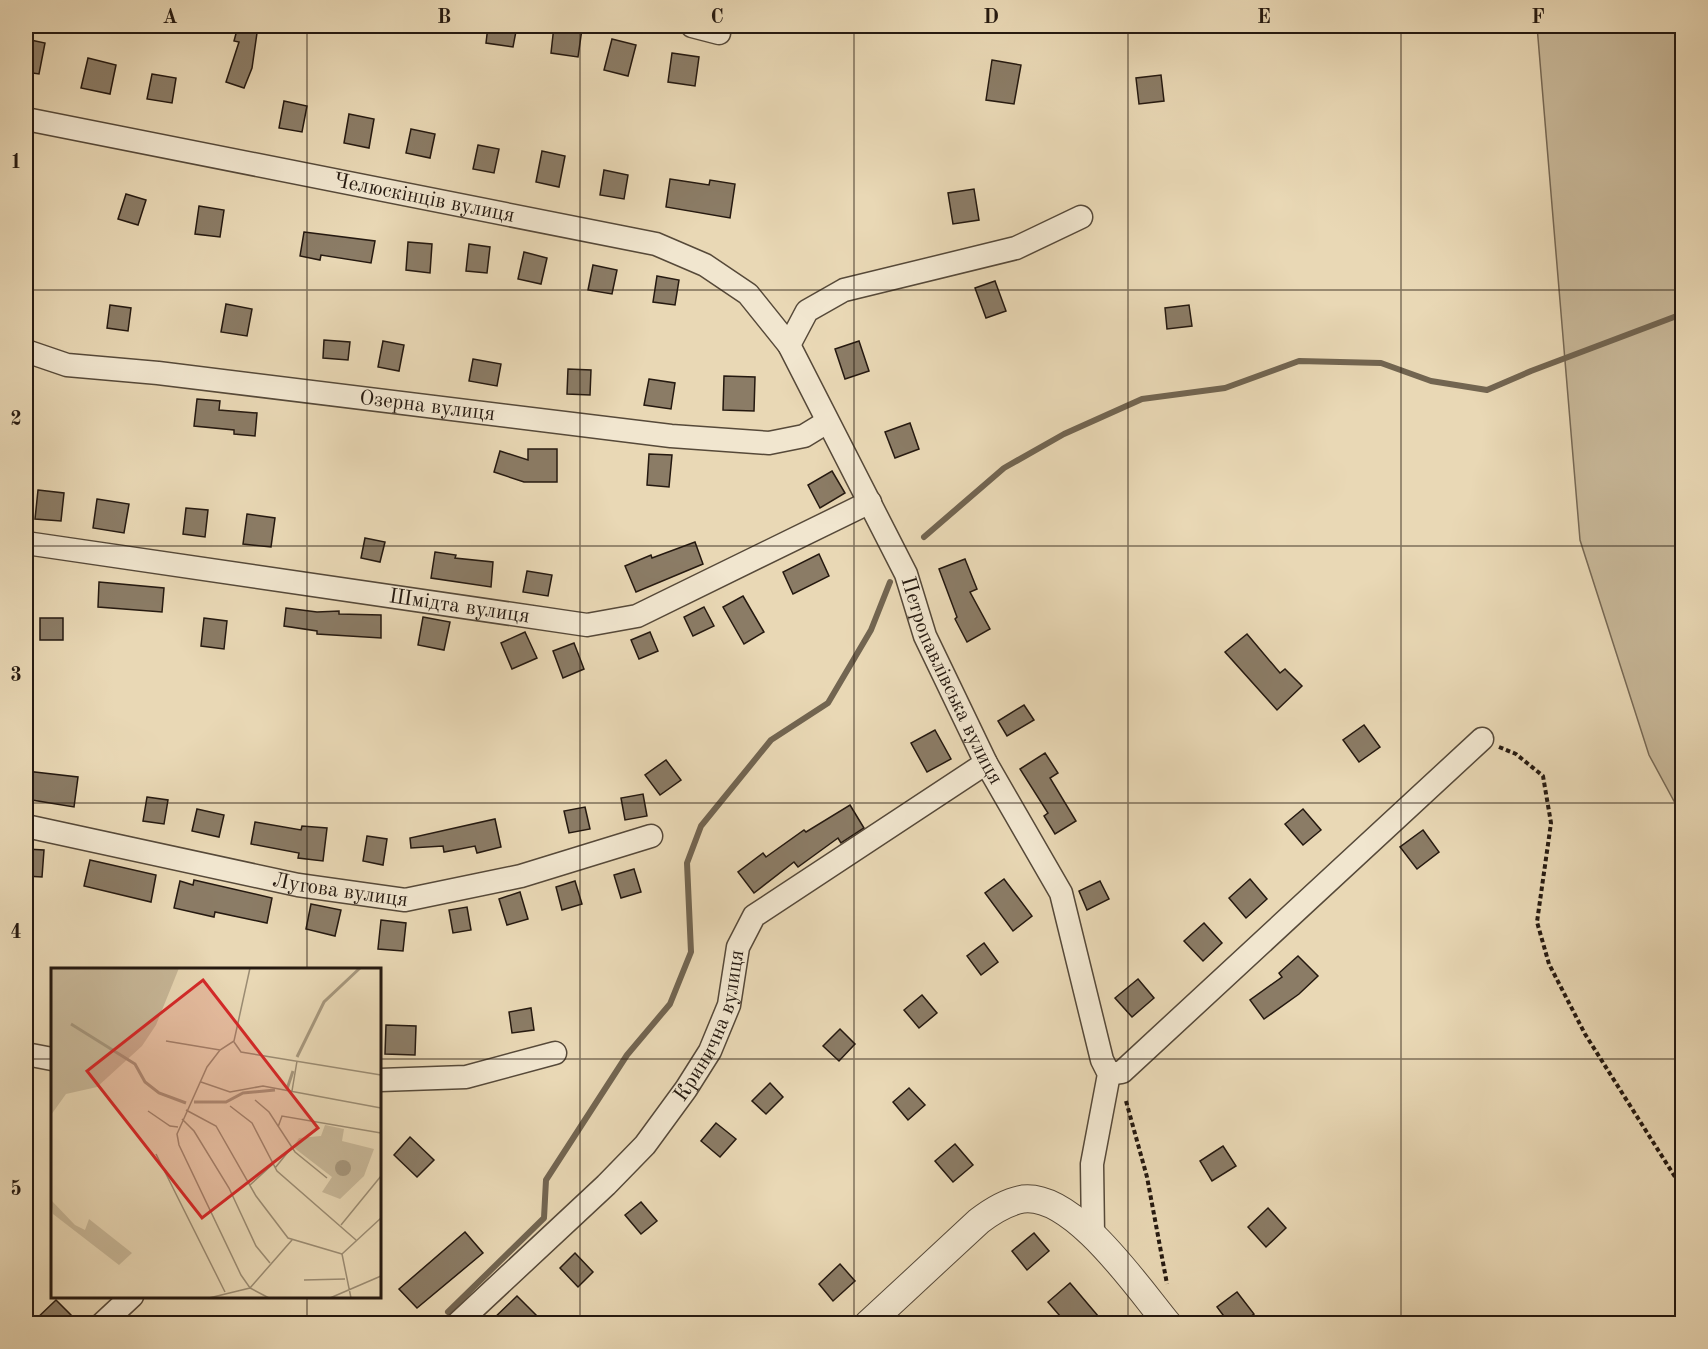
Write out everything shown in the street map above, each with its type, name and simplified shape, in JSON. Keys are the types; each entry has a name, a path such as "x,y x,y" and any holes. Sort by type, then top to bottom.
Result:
{"street":[{"path":"692,26 719,33"},
{"name":"Челюскінців вулиця","path":"26,119 656,244 705,265 748,294 789,345"},
{"path":"789,345 807,311 844,290 1016,248 1081,217"},
{"name":"Петропавлівська вулиця","path":"789,345 906,574 925,636 986,762 1061,893 1102,1060 1115,1073"},
{"name":"Озерна вулиця","path":"26,351 67,365 158,373 671,436 769,443 804,436 827,422"},
{"name":"Шмідта вулиця","path":"26,543 587,625 636,616 870,502"},
{"path":"1093,1235 1092,1164 1115,1073 1482,739"},
{"name":"Кринична вулиця","path":"457,1323 606,1185 645,1145 686,1089 710,1051 729,1005 738,947 754,916 986,762"},
{"name":"Лугова вулиця","path":"26,826 298,885 405,900 521,876 651,836"},
{"path":"381,1080 466,1077 555,1053"},
{"path":"26,1054 51,1059"},
{"path":"868,1323 996,1208 1024,1199 1051,1203 1074,1217 1093,1235 1168,1323"},
{"path":"102,1323 130,1298"}],"path":[{"path":"1482,739 1516,754 1543,776 1551,824 1537,922 1549,964 1585,1034 1683,1188"},
{"path":"1115,1073 1147,1177 1166,1272 1168,1323"}],"shaded area":[{"path":"1537,26 1682,26 1682,816 1649,755 1580,540"},
{"path":"26,1094 30,1112 31,1150 26,1157"}],"building":[{"path":"238,26 258,26 252,68 244,88 226,82 239,42 234,41"},
{"path":"488,26 517,26 513,47 486,43"},
{"path":"554,26 582,29 578,57 551,53"},
{"path":"26,39 45,43 39,74 26,72"},
{"path":"612,39 636,45 628,76 604,70"},
{"path":"672,53 699,57 695,86 668,82"},
{"path":"88,58 116,65 110,94 81,88"},
{"path":"992,60 1021,65 1014,104 986,100"},
{"path":"152,74 176,78 172,103 147,99"},
{"path":"1161,75 1164,101 1139,104 1136,78"},
{"path":"284,101 307,106 302,132 279,128"},
{"path":"349,114 374,119 369,148 344,143"},
{"path":"411,129 435,134 430,158 406,153"},
{"path":"478,145 499,149 494,173 473,169"},
{"path":"542,151 565,156 559,187 536,182"},
{"path":"604,170 628,175 624,199 600,195"},
{"path":"670,179 709,185 710,180 735,184 730,218 666,207"},
{"path":"974,189 979,220 953,224 948,193"},
{"path":"126,194 146,200 138,225 118,219"},
{"path":"199,206 224,210 220,237 195,234"},
{"path":"304,232 375,241 371,263 321,255 320,260 300,256"},
{"path":"408,242 432,244 430,273 406,270"},
{"path":"469,244 490,247 487,273 466,271"},
{"path":"524,252 547,258 541,284 518,279"},
{"path":"593,265 617,270 612,294 588,290"},
{"path":"657,276 679,280 675,305 653,302"},
{"path":"995,281 1006,311 986,318 975,288"},
{"path":"226,304 252,309 247,336 221,332"},
{"path":"110,305 131,308 128,331 107,328"},
{"path":"1189,305 1192,326 1167,329 1165,308"},
{"path":"324,340 350,342 348,360 323,358"},
{"path":"383,341 404,345 399,371 378,367"},
{"path":"859,341 869,371 845,379 835,349"},
{"path":"473,359 501,364 497,386 469,381"},
{"path":"568,369 591,370 590,395 567,394"},
{"path":"724,376 755,377 754,411 723,410"},
{"path":"649,379 675,383 671,409 644,405"},
{"path":"197,399 220,401 219,410 257,413 255,436 234,434 234,430 194,426"},
{"path":"910,423 919,449 895,458 885,432"},
{"path":"528,449 557,449 557,482 524,482 494,472 500,451 528,460"},
{"path":"649,454 672,455 669,487 647,485"},
{"path":"832,471 845,493 820,508 808,485"},
{"path":"38,490 64,493 61,521 35,519"},
{"path":"97,499 129,504 124,533 93,528"},
{"path":"186,508 208,510 205,537 183,534"},
{"path":"247,514 275,518 271,547 243,544"},
{"path":"365,538 385,542 380,562 361,558"},
{"path":"695,542 703,564 636,592 625,566 651,555 652,558"},
{"path":"435,552 456,555 455,558 493,562 491,587 431,578"},
{"path":"819,554 829,576 793,594 783,572"},
{"path":"965,559 977,589 970,592 990,629 967,642 955,619 957,617 939,569"},
{"path":"527,571 552,575 548,596 523,592"},
{"path":"99,582 164,588 162,612 98,607"},
{"path":"743,596 764,632 744,644 723,607"},
{"path":"704,607 714,626 693,636 684,617"},
{"path":"286,608 317,612 339,611 339,614 381,615 381,638 317,634 317,631 284,626"},
{"path":"423,617 450,622 444,650 418,645"},
{"path":"40,618 63,618 63,640 40,640"},
{"path":"204,618 227,621 224,649 201,646"},
{"path":"525,632 537,658 512,669 501,643"},
{"path":"650,632 658,651 639,659 631,640"},
{"path":"1247,634 1280,673 1285,669 1302,686 1277,710 1225,652"},
{"path":"574,643 584,669 563,678 553,651"},
{"path":"1024,705 1034,720 1007,736 998,721"},
{"path":"1364,725 1380,747 1359,762 1343,740"},
{"path":"935,730 951,759 927,772 911,743"},
{"path":"1045,753 1058,773 1050,778 1076,821 1055,834 1044,816 1048,813 1020,769"},
{"path":"666,760 681,780 660,795 645,775"},
{"path":"26,771 78,777 74,807 26,799"},
{"path":"643,794 647,816 625,820 621,798"},
{"path":"147,797 168,800 164,824 143,821"},
{"path":"850,805 864,828 841,843 838,838 798,867 794,862 754,893 738,872 763,853 766,857 804,830 806,832"},
{"path":"585,807 590,829 569,833 564,811"},
{"path":"197,809 224,815 219,837 192,831"},
{"path":"1303,809 1321,830 1303,845 1285,824"},
{"path":"495,819 501,847 477,853 475,846 444,852 443,846 411,848 410,838"},
{"path":"255,822 301,830 302,826 327,828 323,861 298,858 299,853 251,844"},
{"path":"1423,830 1439,852 1417,869 1400,847"},
{"path":"367,836 387,839 383,865 363,861"},
{"path":"26,849 44,850 42,877 26,876"},
{"path":"90,860 156,875 151,902 84,886"},
{"path":"634,869 641,892 621,898 614,875"},
{"path":"1004,879 1032,916 1013,931 985,893"},
{"path":"1250,879 1267,899 1246,918 1229,898"},
{"path":"194,880 272,898 267,923 215,912 214,917 174,908 180,881 193,885"},
{"path":"575,881 582,904 562,910 556,887"},
{"path":"1100,881 1109,899 1087,910 1079,891"},
{"path":"520,892 528,919 507,925 499,899"},
{"path":"311,904 341,910 335,936 306,929"},
{"path":"467,907 471,930 453,933 449,910"},
{"path":"381,920 406,923 403,951 378,949"},
{"path":"1204,923 1222,943 1203,961 1184,941"},
{"path":"984,943 998,962 981,975 967,956"},
{"path":"1298,956 1318,976 1299,994 1264,1019 1250,1000 1282,977 1279,973"},
{"path":"1138,979 1154,998 1132,1017 1115,998"},
{"path":"922,995 937,1013 919,1028 904,1010"},
{"path":"531,1008 534,1030 512,1033 509,1012"},
{"path":"386,1025 416,1026 415,1055 385,1054"},
{"path":"840,1029 855,1044 839,1061 823,1046"},
{"path":"770,1083 783,1097 766,1114 752,1101"},
{"path":"909,1088 925,1105 908,1120 893,1102"},
{"path":"716,1123 736,1139 720,1157 701,1141"},
{"path":"410,1137 434,1160 417,1177 394,1155"},
{"path":"955,1144 973,1165 953,1182 935,1161"},
{"path":"1223,1146 1236,1166 1212,1181 1200,1161"},
{"path":"641,1202 657,1221 641,1234 625,1215"},
{"path":"1268,1208 1286,1228 1266,1247 1248,1227"},
{"path":"465,1232 483,1253 417,1308 399,1289"},
{"path":"1034,1233 1049,1251 1027,1270 1012,1251"},
{"path":"575,1253 593,1272 578,1287 560,1268"},
{"path":"840,1264 855,1281 833,1301 819,1284"},
{"path":"1070,1283 1104,1323 1066,1323 1048,1302"},
{"path":"1237,1292 1254,1314 1242,1323 1229,1323 1217,1307"},
{"path":"517,1296 544,1323 489,1323"},
{"path":"56,1300 71,1315 62,1323 32,1323"}],"waterway":[{"path":"924,537 1004,468 1064,434 1142,399 1225,388 1299,361 1381,363 1431,381 1487,390 1682,314"},
{"path":"448,1312 544,1218 546,1180 627,1055 670,1004 691,952 687,863 701,826 771,740 828,703 871,630 890,582"}]}
